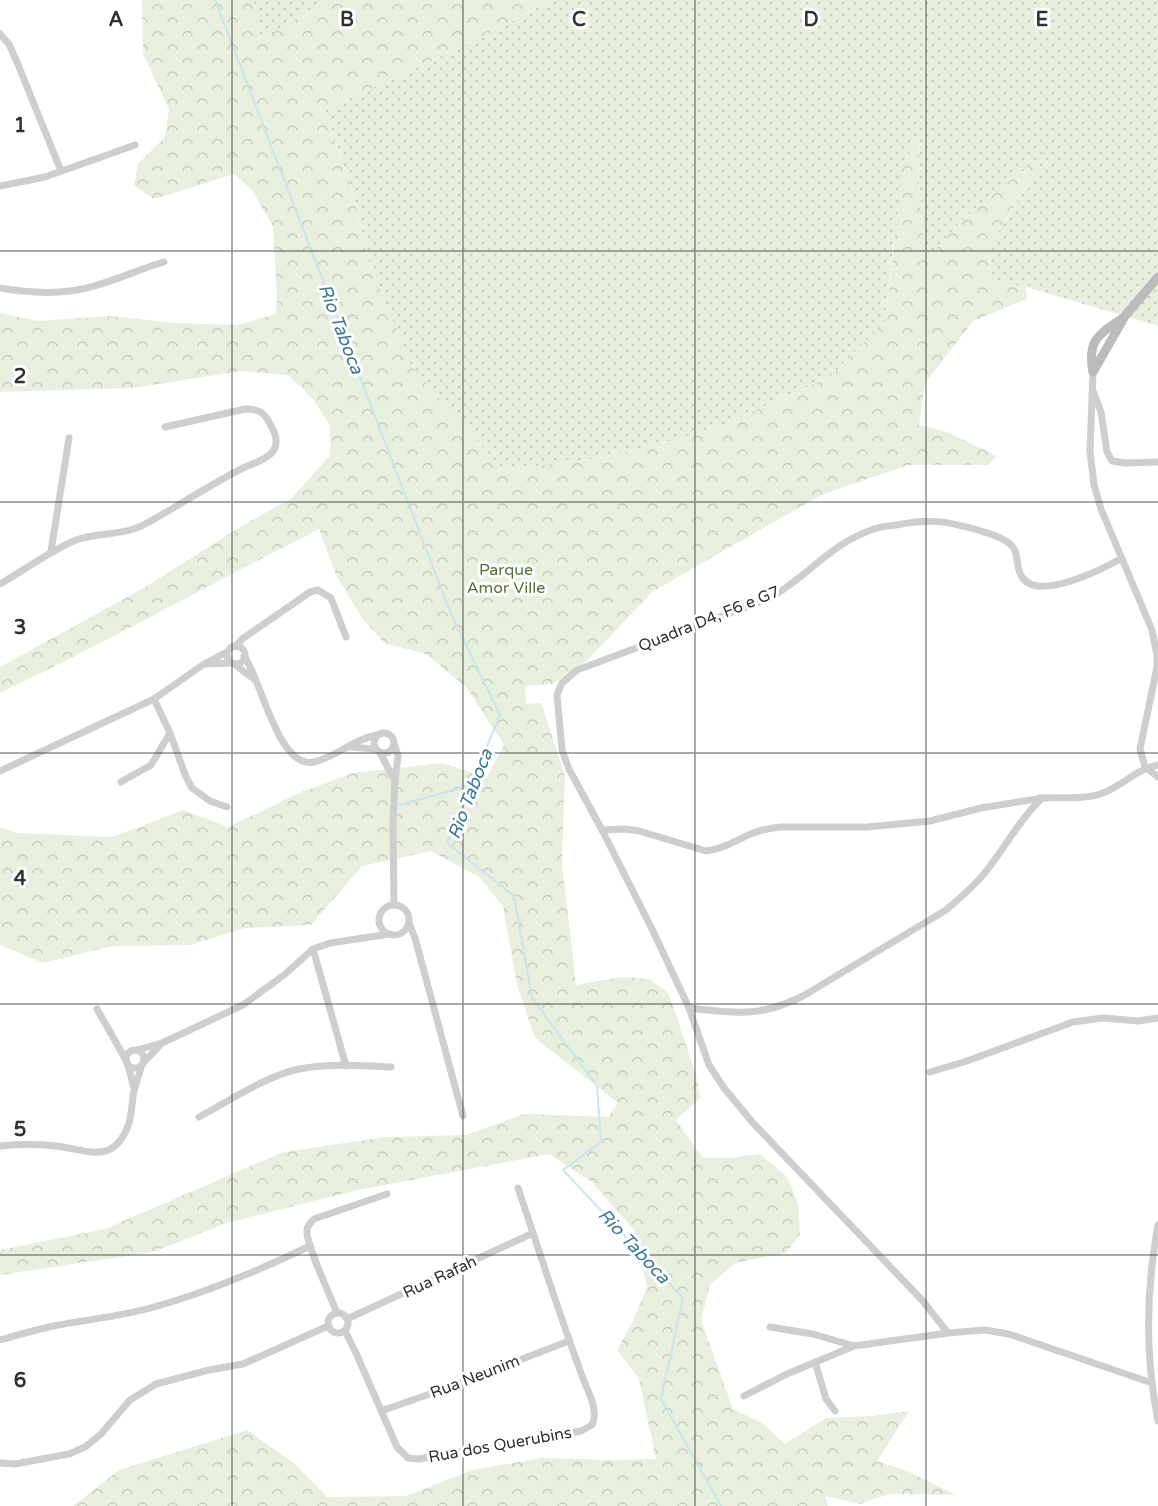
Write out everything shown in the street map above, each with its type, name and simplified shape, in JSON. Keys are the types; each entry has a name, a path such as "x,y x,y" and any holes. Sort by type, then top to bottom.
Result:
{"street":[{"path":"0,34 9,44 61,171"},
{"path":"0,186 25,182 135,145"},
{"path":"0,288 47,293 71,291 164,262"},
{"path":"1158,277 1125,316 1093,372 1090,451 1092,476 1101,509 1155,630 1157,667 1142,735 1141,758 1145,767 1158,777"},
{"path":"1092,387 1101,412 1107,452 1112,461 1158,462"},
{"path":"0,584 51,551 90,536 122,532 148,522 261,460 272,452 277,439 263,413 255,409 245,409 165,427"},
{"path":"51,551 69,438"},
{"name":"Quadra D4, F6 e G7","path":"602,830 569,769 562,750 557,695 562,683 577,670 768,599 784,590 838,546 875,528 930,520 952,523 993,535 1011,544 1017,558 1020,575 1030,584 1037,586 1070,582 1122,558"},
{"path":"0,771 154,699 204,664 236,646 246,636 310,592 318,590 331,598 346,637"},
{"path":"204,664 241,662 246,636"},
{"path":"236,646 250,665 254,679 286,748 301,762 312,762 366,737 383,733 390,735 398,756 393,822 394,905"},
{"path":"227,652 228,660 254,679"},
{"path":"154,699 192,788 210,801 227,807"},
{"path":"121,782 151,765 170,733"},
{"path":"377,735 374,740 377,751 395,781"},
{"path":"347,746 389,752 394,743"},
{"path":"948,1334 922,1300 760,1131 724,1088 709,1065 689,1008 602,830 639,831 706,851 718,850 755,832 780,827 867,827 930,821 981,808 1041,798 1093,796 1119,786 1145,767 1158,765"},
{"path":"689,1008 737,1014 769,1010 782,1006 826,982 946,910 959,899 986,871 1025,814 1041,798"},
{"path":"369,939 381,926 381,913 385,908 394,905 405,910 415,938 463,1116"},
{"path":"400,933 409,923"},
{"path":"381,926 390,934"},
{"path":"134,1090 127,1054 162,1043 243,1005 284,975 313,948 330,943 400,933 415,938"},
{"path":"313,948 346,1066"},
{"path":"97,1009 127,1063 135,1068 162,1043"},
{"path":"930,1072 968,1061 1073,1022 1103,1018 1138,1021 1158,1018"},
{"path":"0,1146 36,1144 103,1153 116,1145 130,1122 134,1090 143,1063 142,1053 115,1042"},
{"path":"199,1116 262,1084 296,1070 346,1066 391,1067"},
{"name":"Rua dos Querubins","path":"345,1331 397,1448 404,1456 413,1459 586,1429 592,1425 595,1415 518,1188"},
{"path":"337,1313 310,1246 308,1227 314,1219 387,1194"},
{"path":"1158,1225 1148,1294 1152,1383 1158,1421"},
{"name":"Rua Rafah","path":"347,1319 533,1233"},
{"path":"0,1340 51,1326 109,1318 160,1306 256,1272 310,1246"},
{"path":"343,1314 347,1319 348,1325 345,1331 335,1333 328,1326 331,1315 343,1314"},
{"path":"0,1463 15,1464 69,1454 85,1447 101,1434 130,1400 156,1384 243,1364 328,1326"},
{"path":"770,1327 813,1334 854,1346"},
{"path":"744,1396 814,1362 854,1346 985,1330 1010,1334 1152,1383"},
{"name":"Rua Neunim","path":"381,1411 569,1341"},
{"path":"814,1362 826,1399 835,1411"}],"green space":[{"name":"Parque Amor Ville","path":"142,0 254,0 261,41 325,0 552,0 474,41 325,110 354,197 368,259 412,367 503,470 596,459 710,431 830,377 885,321 904,160 920,139 918,165 923,240 931,254 965,217 1049,149 987,250 994,282 1026,287 1027,299 973,321 925,383 919,425 947,432 997,456 988,465 908,465 821,495 652,592 587,661 552,684 525,686 526,704 541,703 565,776 562,862 576,985 621,977 650,979 669,994 696,1075 700,1098 676,1120 703,1158 731,1158 760,1154 788,1178 798,1205 800,1234 786,1253 735,1263 710,1285 701,1320 733,1409 762,1423 785,1444 826,1418 909,1411 877,1461 907,1471 956,1495 889,1494 860,1504 825,1496 828,1506 73,1506 119,1470 247,1430 294,1463 327,1497 406,1496 473,1470 542,1458 656,1459 639,1379 617,1350 632,1323 647,1287 634,1230 592,1182 549,1154 353,1191 227,1223 153,1252 0,1275 0,1250 105,1229 283,1152 386,1137 466,1135 524,1114 608,1117 618,1103 535,1038 517,985 503,906 479,877 431,851 362,866 311,925 245,928 191,945 112,946 43,963 0,945 0,827 17,833 112,837 184,810 228,827 299,793 353,773 442,763 487,777 504,745 466,687 426,654 384,643 360,615 336,575 319,529 0,693 0,667 149,585 240,527 292,498 330,455 330,426 313,399 288,375 241,371 133,388 0,392 0,313 37,321 112,316 173,323 238,325 276,314 273,227 252,190 234,174 154,199 134,186 138,164 165,137 169,109 143,54"},
{"path":"254,0 325,0 261,42"},
{"path":"552,0 1158,0 1158,326 1026,287 994,282 987,250 1048,151 965,217 931,254 923,240 918,165 920,140 893,246 885,321 830,377 710,431 596,459 503,470 412,368 368,259 354,196 325,110 474,41"}],"waterway":[{"name":"Rio Taboca","path":"215,0 451,614 500,715 447,843 514,896 532,998 597,1086 601,1142 563,1170 683,1298 661,1399 721,1506"},
{"path":"399,805 472,785"}]}
